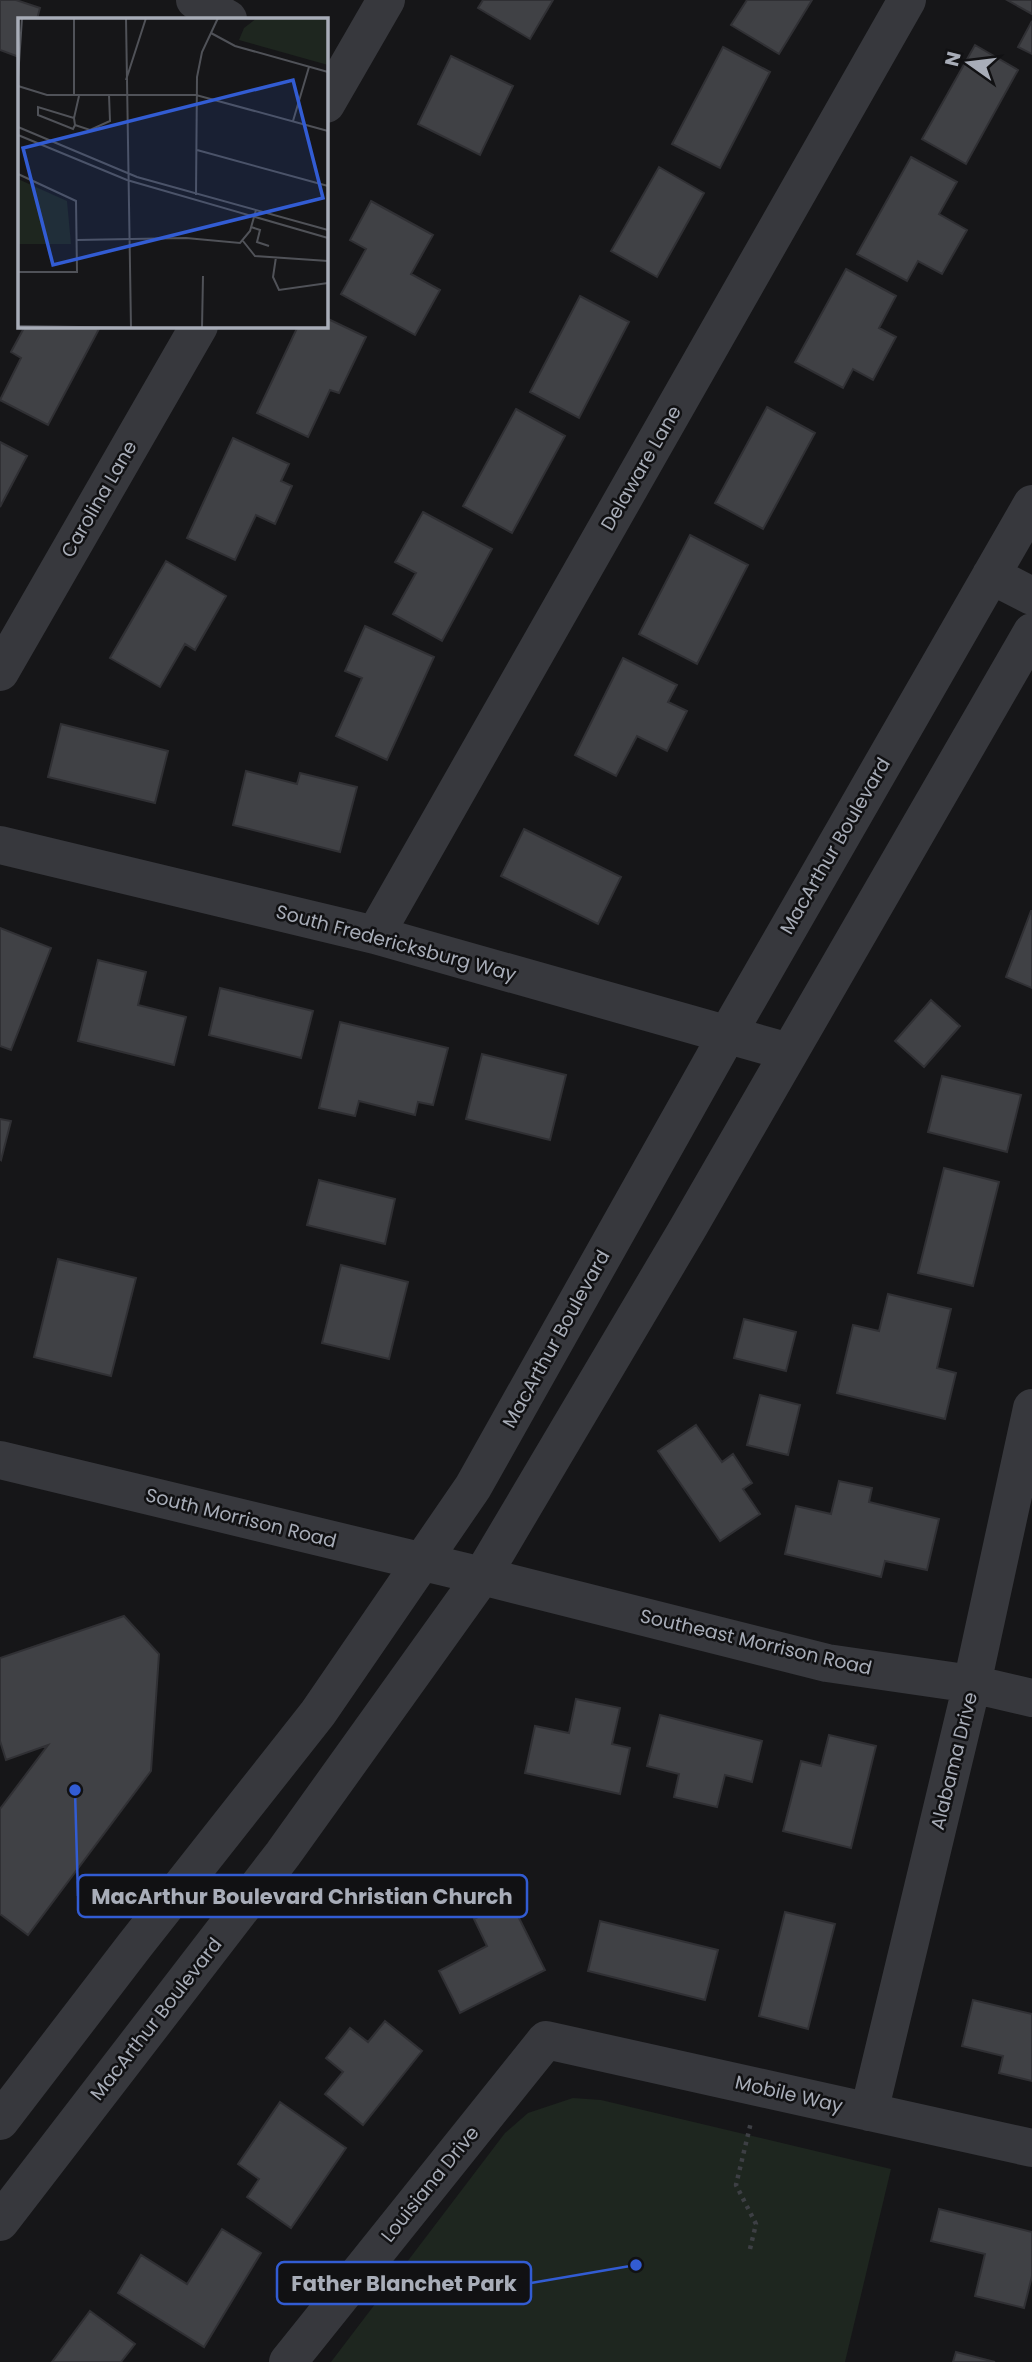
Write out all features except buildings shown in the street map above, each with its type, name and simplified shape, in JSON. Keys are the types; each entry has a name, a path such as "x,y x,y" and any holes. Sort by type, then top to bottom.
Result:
{"street":[{"path":"195,0 226,18"},
{"path":"329,88 386,0"},
{"name":"Delaware Lane","path":"375,935 907,0"},
{"name":"Carolina Lane","path":"0,672 198,327"},
{"name":"MacArthur Boulevard","path":"0,2121 318,1713 473,1487 727,1035 1032,504"},
{"path":"991,575 1032,597"},
{"name":"MacArthur Boulevard","path":"0,2222 283,1854 482,1576 688,1228 1032,632"},
{"name":"South Fredericksburg Way","path":"0,845 375,935 789,1052"},
{"name":"Alabama Drive","path":"869,2112 972,1685 1032,1408"},
{"name":"South Morrison Road","path":"0,1460 482,1576"},
{"name":"Southeast Morrison Road","path":"482,1576 827,1663 972,1685 1032,1698"},
{"name":"Mobile Way","path":"546,2040 1032,2148"},
{"name":"Louisiana Drive","path":"288,2362 546,2040"}],"path":[{"path":"750,2249 756,2224 736,2185 760,2087"}],"shaded area":[{"path":"573,2098 601,2100 891,2169 845,2362 331,2362 505,2133 528,2113"}],"place":[{"name":"MacArthur Boulevard Christian Church","path":"75,1790"},
{"name":"Father Blanchet Park","path":"636,2265"}]}
